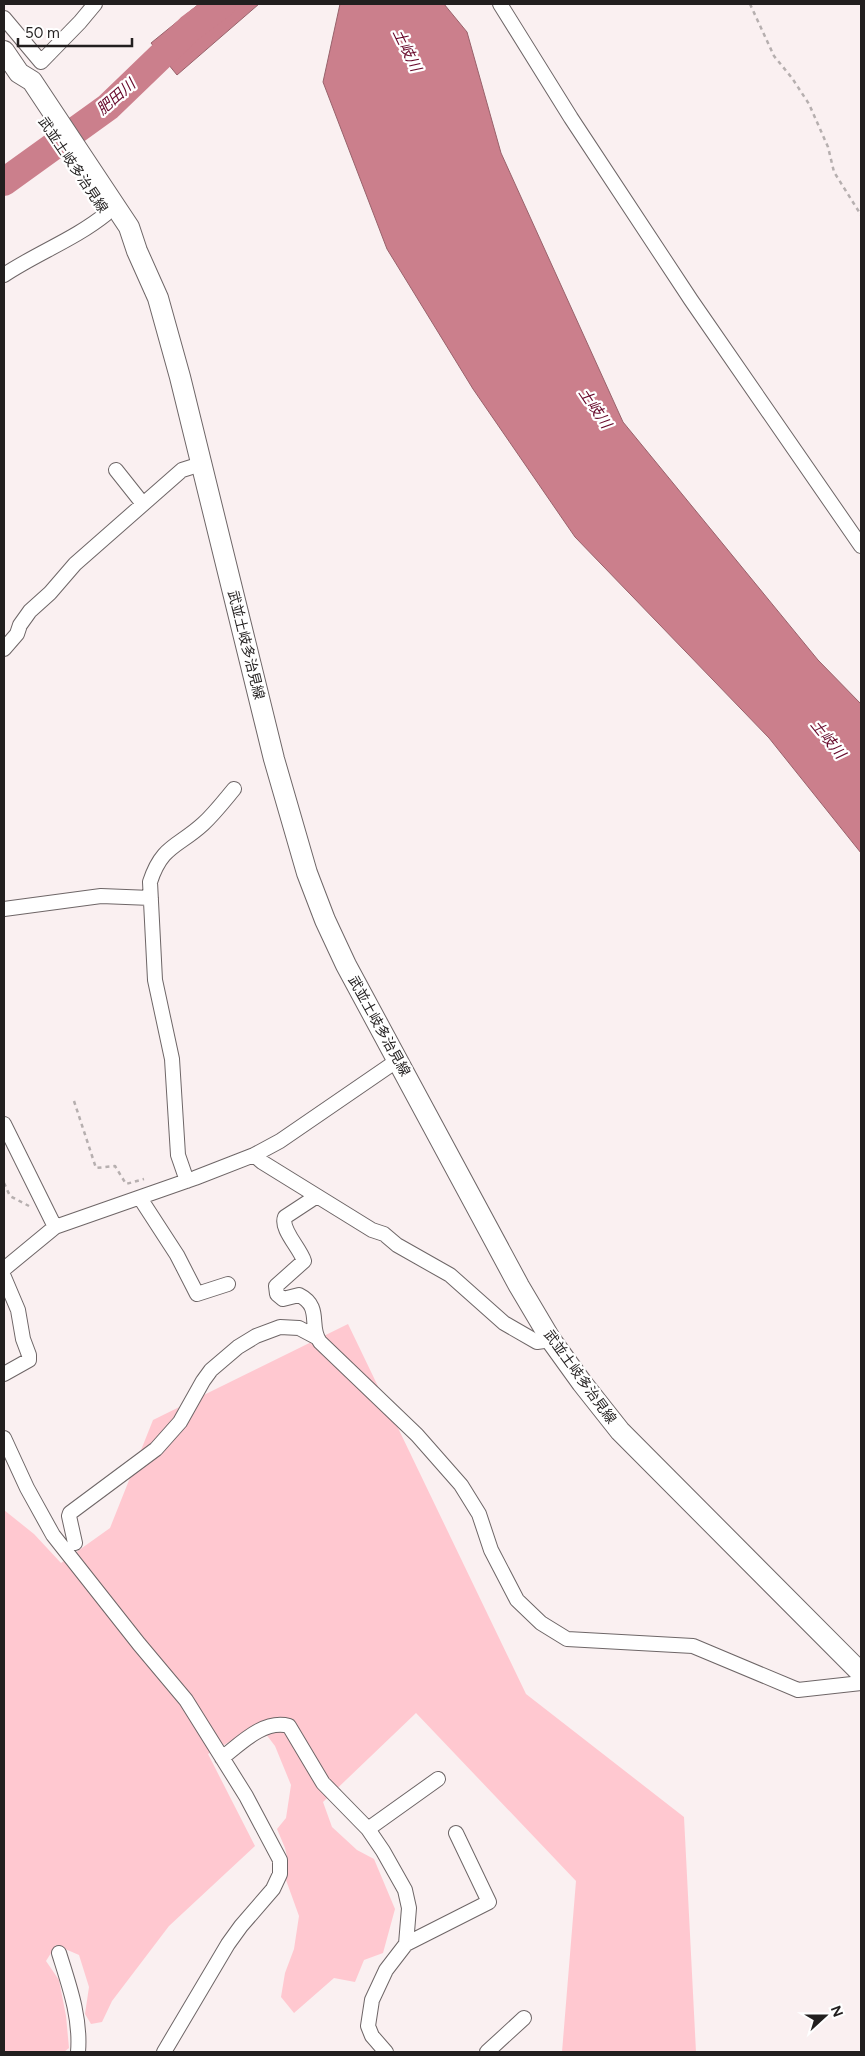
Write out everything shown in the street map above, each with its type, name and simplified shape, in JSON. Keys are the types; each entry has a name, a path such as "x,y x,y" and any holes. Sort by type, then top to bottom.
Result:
{"main road":[{"name":"武並土岐多治見線","path":"5,55 24,80 106,205 129,227 137,251 158,298 274,759 307,873 324,920 346,965 519,1286 551,1340 582,1383 620,1431 861,1674"}],"street":[{"path":"4,18 42,62 95,4"},
{"path":"500,4 566,110 691,300 861,546"},
{"path":"4,275 27,259 93,224 106,205"},
{"path":"4,649 17,634 30,611 50,593 75,564 182,470 201,464"},
{"path":"116,470 143,504"},
{"path":"187,1181 178,1155 172,1059 155,980 151,898 152,877 165,852 204,824 234,789"},
{"path":"4,909 101,896 151,898"},
{"path":"4,1269 55,1227 187,1181 254,1155 280,1141 398,1060"},
{"path":"4,1124 55,1227"},
{"path":"254,1155 262,1162 372,1230 384,1234 397,1245 450,1275 504,1323 536,1342 551,1340"},
{"path":"316,1337 314,1308 299,1295 283,1300 276,1286 304,1261 283,1221 285,1217 317,1196"},
{"path":"140,1198 173,1248 197,1294 228,1284"},
{"path":"4,1277 18,1310 29,1360 4,1374"},
{"path":"75,1542 70,1513 156,1449 180,1422 203,1381 222,1359 256,1336 280,1327 299,1328 316,1337 417,1435 462,1485 478,1514 491,1550 517,1600 541,1623 567,1639 693,1646 798,1690 861,1683"},
{"path":"4,1438 27,1488 54,1535 139,1644 186,1700 246,1796 273,1843 280,1860 280,1874 273,1890 241,1926 228,1944 164,2052"},
{"path":"222,1758 268,1726 280,1724 289,1726 323,1783 368,1829 405,1890 409,1908 406,1944"},
{"path":"368,1829 438,1779"},
{"path":"386,2052 372,2036 368,2026 372,2000 386,1970 406,1944 490,1902 456,1833"},
{"path":"59,1953 77,2018 78,2052"},
{"path":"487,2052 524,2018"}],"path":[{"path":"750,4 774,56 792,78 809,104 828,147 834,172 861,215"},
{"path":"74,1102 96,1168 115,1166 126,1184 148,1178 158,1191"},
{"path":"4,1183 10,1196 20,1203 34,1208"}],"shaded area":[{"path":"348,1324 526,1694 684,1817 696,2052 562,2052 576,1881 416,1713 323,1802 332,1827 357,1850 374,1859 395,1909 383,1953 364,1960 355,1982 334,1978 294,2013 281,1997 285,1973 294,1949 299,1916 286,1880 288,1861 277,1829 286,1818 291,1785 275,1746 259,1725 208,1754 255,1846 169,1926 112,2001 102,2022 91,2024 85,2014 89,1987 79,1955 56,1945 46,1961 59,1980 66,2016 69,2048 64,2052 4,2052 4,1510 34,1534 61,1563 110,1528 153,1420"}],"water":[{"path":"199,4 259,4 177,75 151,43"},
{"name":"土岐川","path":"340,4 444,4 467,32 501,153 623,422 818,660 861,704 861,853 769,738 575,537 473,389 387,249 323,82"}],"waterway":[{"name":"肥田川","path":"4,182 108,107 190,28 222,4"}]}
